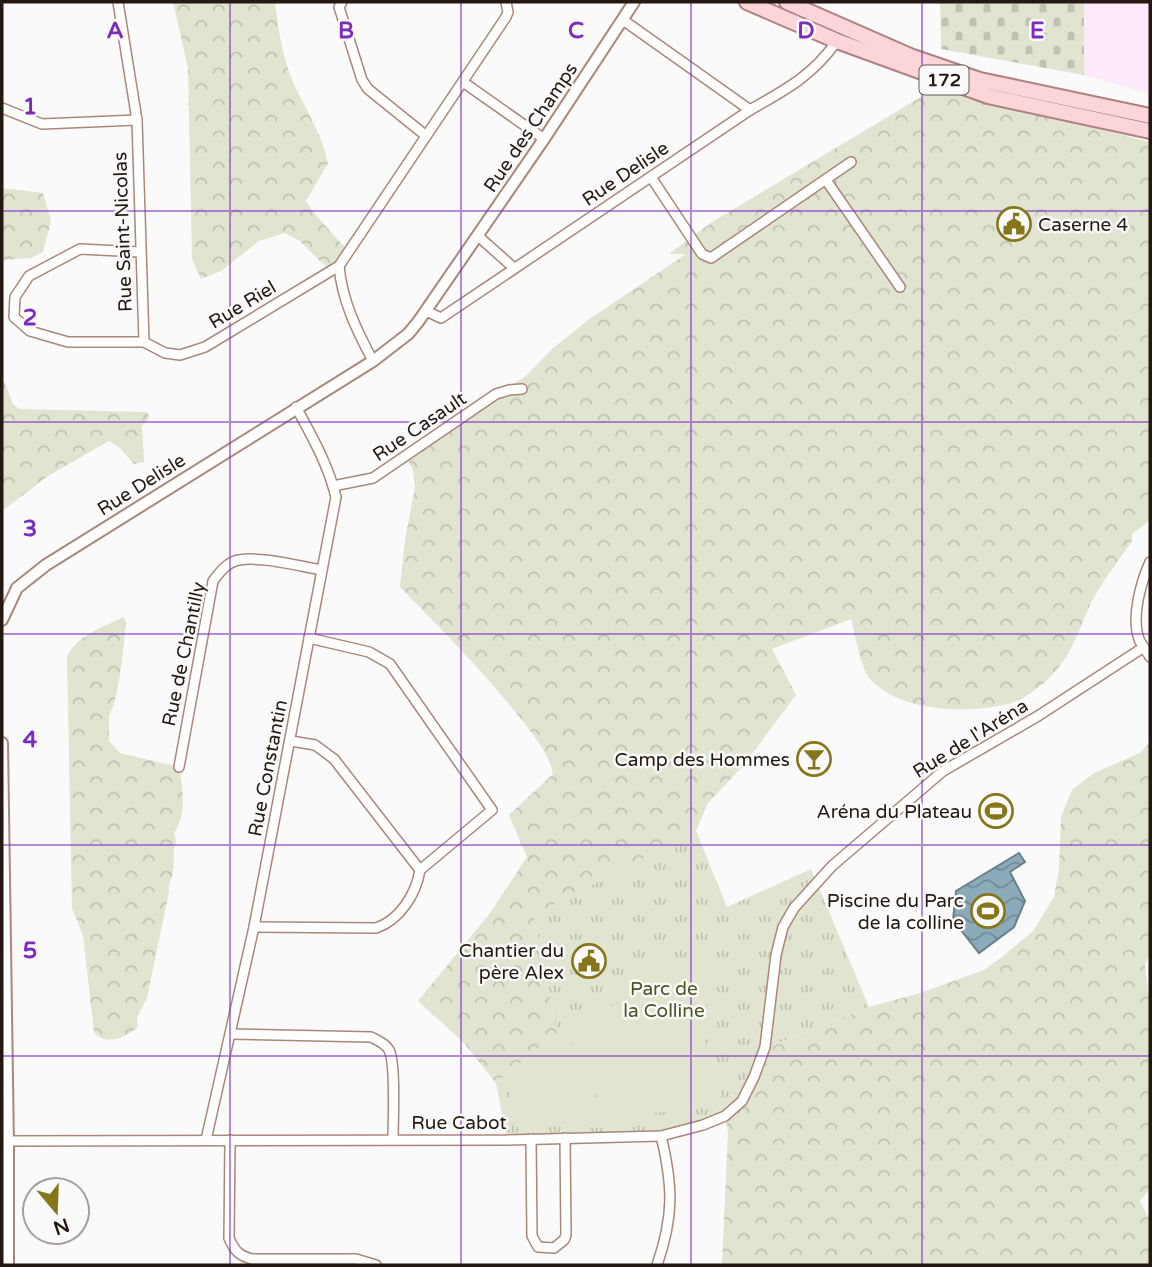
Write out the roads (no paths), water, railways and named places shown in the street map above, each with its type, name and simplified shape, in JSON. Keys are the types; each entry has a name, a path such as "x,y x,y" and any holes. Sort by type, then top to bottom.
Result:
{"main road":[{"name":"172","path":"747,2 837,41 988,96 1150,131"},
{"name":"172","path":"787,2 910,55 980,80 1150,116"}],"street":[{"name":"Rue Saint-Nicolas","path":"118,2 136,120 144,342"},
{"path":"342,2 340,7 362,80 368,89 425,135"},
{"name":"Rue Riel","path":"140,252 80,249 29,276 15,297 14,317 30,331 68,342 144,342 165,353 176,355 205,347 339,266 506,17 506,2"},
{"name":"Rue des Champs","path":"388,352 408,334 426,311 634,2"},
{"path":"623,20 750,110"},
{"name":"Rue Delisle","path":"426,311 441,318 750,110 802,80 824,59 837,41"},
{"path":"463,82 544,139"},
{"path":"2,108 42,124 136,120"},
{"path":"651,177 702,254 712,258 851,162"},
{"path":"825,180 900,287"},
{"path":"478,236 514,268"},
{"path":"339,266 354,326 373,361"},
{"name":"Rue Delisle","path":"2,620 17,588 46,565 388,352"},
{"name":"Rue Casault","path":"333,486 373,478 496,394 522,389"},
{"name":"Rue Constantin","path":"206,1140 254,927 336,497 321,452 296,407"},
{"name":"Rue de Chantilly","path":"179,767 213,581 220,571 239,560 322,570"},
{"path":"1150,562 1143,579 1137,612 1139,641 1150,657"},
{"path":"254,927 376,928 392,920 410,899 418,884 421,870 492,810 390,664 369,652 309,638"},
{"name":"Rue de l'Aréna","path":"779,942 783,927 794,908 832,866 922,787 943,771 1038,716 1144,647"},
{"path":"290,741 315,744 334,759 421,870"},
{"path":"2,743 8,1265"},
{"name":"Rue Cabot","path":"5,1141 662,1136 725,1116 742,1101 765,1046 772,977 779,942"},
{"path":"231,1034 371,1037 383,1043 390,1051 392,1065 393,1139"},
{"path":"657,1265 670,1212 671,1192 670,1171 662,1136"},
{"path":"531,1139 532,1236 538,1247 554,1248 566,1235 565,1138"},
{"path":"230,1140 229,1238 240,1255 252,1259 356,1259 376,1265"}],"water":[{"name":"Piscine du Parc de la colline","path":"1019,853 1025,862 1010,872 1025,901 1014,927 979,953 953,920 956,891"}],"place":[{"name":"Caserne 4","path":"1014,224"},
{"name":"Camp des Hommes","path":"814,759"},
{"name":"Aréna du Plateau","path":"996,811"},
{"name":"Piscine du Parc de la colline","path":"988,911"},
{"name":"Chantier du père Alex","path":"589,961"}],"park label":[{"name":"Parc de la Colline","path":"664,999"}]}
